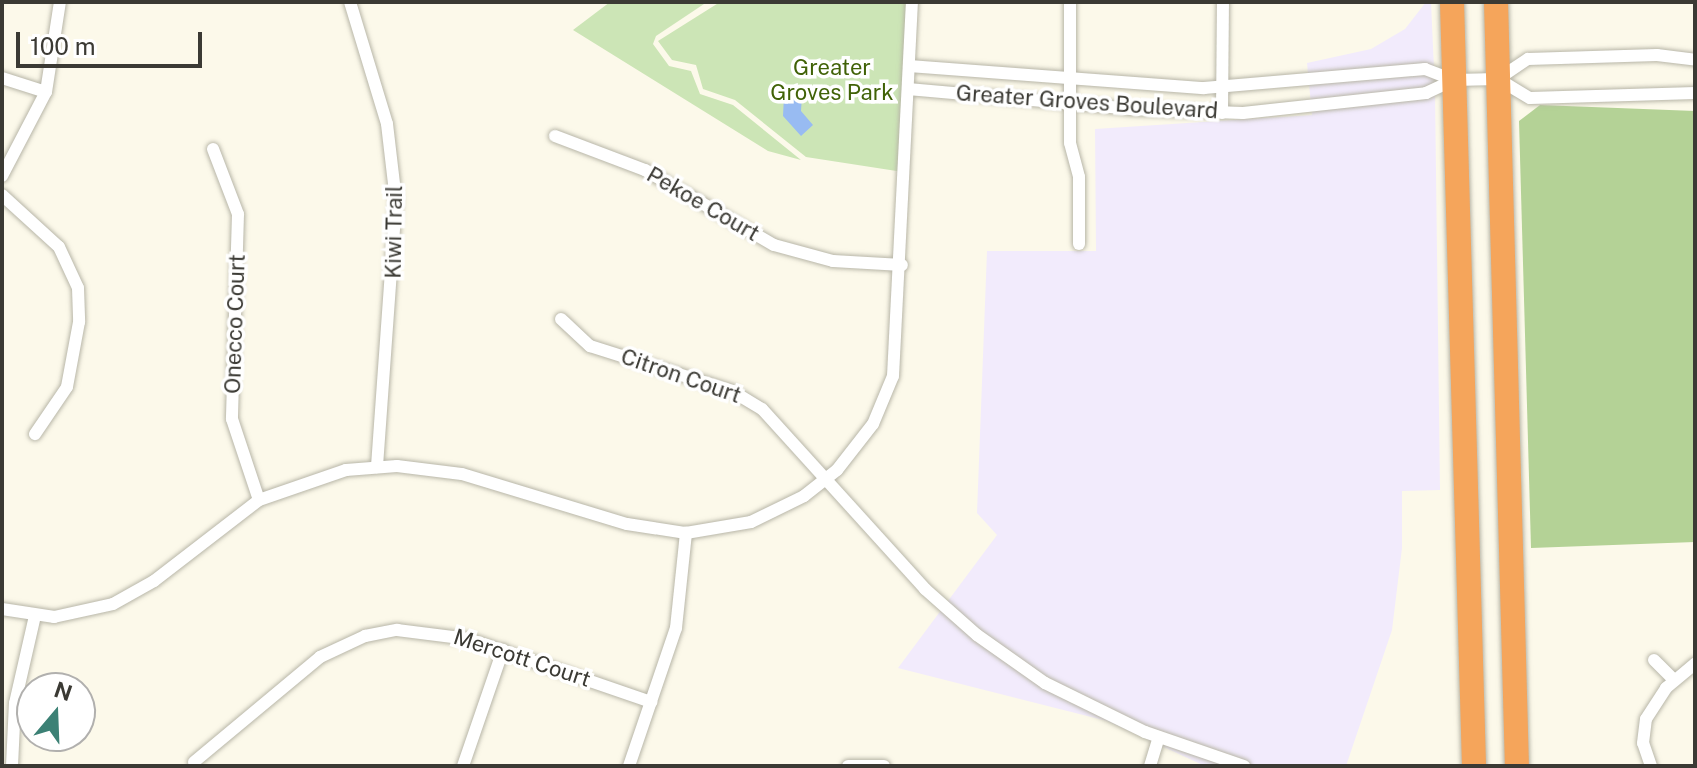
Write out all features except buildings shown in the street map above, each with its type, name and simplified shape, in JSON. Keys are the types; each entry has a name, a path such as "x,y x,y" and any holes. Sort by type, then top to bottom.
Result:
{"highway":[{"path":"1452,2 1474,766"},
{"path":"1496,2 1517,766"},
{"path":"1467,526 1481,551 1489,766"}],"street":[{"path":"2,176 46,92 60,2"},
{"name":"Kiwi Trail","path":"350,2 387,124 396,201 377,467"},
{"path":"2,609 35,616 92,611 139,591 259,500 321,476 377,467 462,474 627,524 686,533 764,517 826,480 873,424 886,398 898,345 912,2"},
{"path":"1070,2 1070,143 1079,177 1079,244"},
{"path":"1222,113 1223,2"},
{"path":"1695,60 1657,55 1528,59 1498,79 1530,98 1695,93"},
{"name":"Greater Groves Boulevard","path":"909,66 1222,89 1425,69 1454,80 1498,79"},
{"path":"2,78 46,92"},
{"name":"Greater Groves Boulevard","path":"908,89 1069,104 1222,113 1426,93 1454,80"},
{"name":"Pekoe Court","path":"555,136 645,170 774,245 833,261 902,265"},
{"name":"Onecco Court","path":"213,149 238,214 232,419 259,500"},
{"path":"2,195 59,247 78,288 78,333 67,387 35,434"},
{"name":"Citron Court","path":"561,319 590,346 752,401 908,571 977,635 1045,683 1159,737 1244,766"},
{"path":"629,766 681,601 686,533"},
{"path":"12,766 15,703 35,616"},
{"name":"Mercott Court","path":"194,762 310,664 365,636 435,631 503,650 651,702"},
{"path":"463,766 503,650"},
{"path":"1654,660 1674,680"},
{"path":"1651,766 1644,727 1674,680 1695,664"},
{"path":"1150,766 1159,737"},
{"path":"848,766 884,766"}],"shaded area":[{"path":"1426,2 1431,2 1435,92 1440,490 1402,491 1402,548 1392,630 1346,766 1205,766 1107,721 898,668 997,535 977,513 987,251 1096,251 1095,129 1312,115 1307,63 1371,49 1405,29"}],"green space":[{"path":"610,2 707,2 656,36 653,44 669,66 691,71 700,94 733,105 801,160 768,151 573,30"},
{"name":"Greater Groves Park","path":"720,2 912,2 903,172 806,157 735,100 703,89 696,65 672,60 658,41"},
{"path":"1540,105 1695,111 1695,542 1531,548 1519,121"}],"water":[{"path":"784,95 802,96 801,111 813,125 801,136 783,116"}]}
